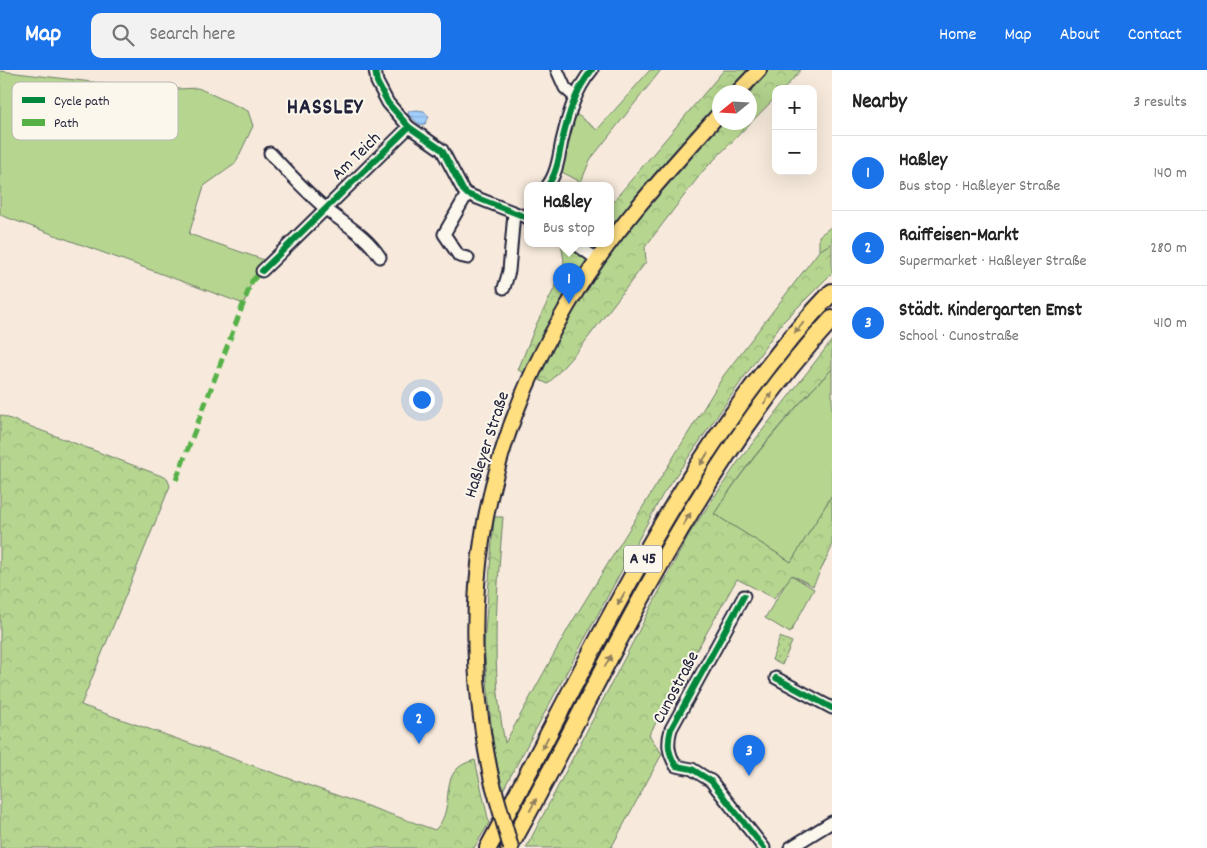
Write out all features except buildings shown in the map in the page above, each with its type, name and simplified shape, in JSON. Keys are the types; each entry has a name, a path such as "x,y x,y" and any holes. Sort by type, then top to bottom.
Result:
{"highway":[{"name":"A 45","path":"488,848 663,523 732,414 808,318 832,292"},
{"name":"A 45","path":"510,848 679,532 739,437 780,382 832,319"}],"main road":[{"path":"745,85 759,70"},
{"name":"Haßleyer Straße","path":"614,240 659,182 712,122"},
{"name":"Haßleyer Straße","path":"510,848 492,781 479,712 475,656 476,592 486,515 502,453 534,370 569,304 608,247"}],"street":[{"path":"375,70 382,93 409,126 442,150 467,194 524,217"},
{"path":"557,70 565,88 575,97"},
{"path":"549,182 556,168 567,119 575,97 592,70"},
{"name":"Am Teich","path":"262,271 409,126"},
{"path":"270,153 298,184 325,208 370,241 380,256"},
{"path":"467,194 444,234 459,256 468,258"},
{"path":"504,288 509,271 514,213"},
{"path":"580,247 598,260"},
{"name":"Cunostraße","path":"744,596 671,728 667,742 670,757 676,766 692,769 711,781 764,848"},
{"path":"776,678 832,708"},
{"path":"790,848 832,822"}],"green space":[{"path":"650,70 661,70 590,160 581,182 560,171 575,113 597,130"},
{"path":"724,70 801,70 788,85 772,85 772,101 757,116 757,85 712,85 712,130 743,130 703,171 645,247 646,262 581,347 548,384 518,370 536,325 562,273 564,261 562,247 614,247 614,200"},
{"path":"0,71 92,82 12,82 12,140 178,140 178,89 198,88 248,111 253,126 235,164 204,186 189,234 264,260 252,281 244,304 0,215"},
{"path":"832,226 832,243 819,251 819,236"},
{"path":"832,243 832,273 781,324 663,494 503,790 493,746 484,645 494,517 503,517 497,602 496,658 500,715 505,743 569,627 724,375 819,251"},
{"path":"832,340 832,369 769,438 714,514 791,562 832,495 832,547 813,586 792,575 774,598 737,579 649,735 662,754 611,848 526,848 689,534 738,462"},
{"path":"832,369 832,495 791,562 714,514 769,439"},
{"path":"0,415 167,478 170,486 81,705 435,830 442,821 450,780 454,772 462,765 475,760 489,823 474,848 0,848"},
{"path":"791,575 814,589 790,633 765,618"},
{"path":"780,637 792,642 782,665 772,660"}],"water":[{"path":"409,111 424,111 429,117 425,124 420,125 408,114"}],"marked path":[{"path":"176,480 252,281 262,271"}],"cycle path":[{"path":"375,70 377,82 388,103 409,127 442,150 463,190 467,194 524,216"},
{"path":"550,182 556,170 564,132 573,104 581,86 592,70"},
{"path":"262,271 409,127"},
{"path":"744,596 671,729 669,748 676,766 692,769 711,781 764,848"},
{"path":"776,678 832,708"}],"place":[{"name":"Haßley","path":"569,304"},
{"name":"Raiffeisen-Markt","path":"419,744"},
{"name":"Städt. Kindergarten Emst","path":"749,776"}],"district":[{"name":"HASSLEY","path":"325,108"}]}
